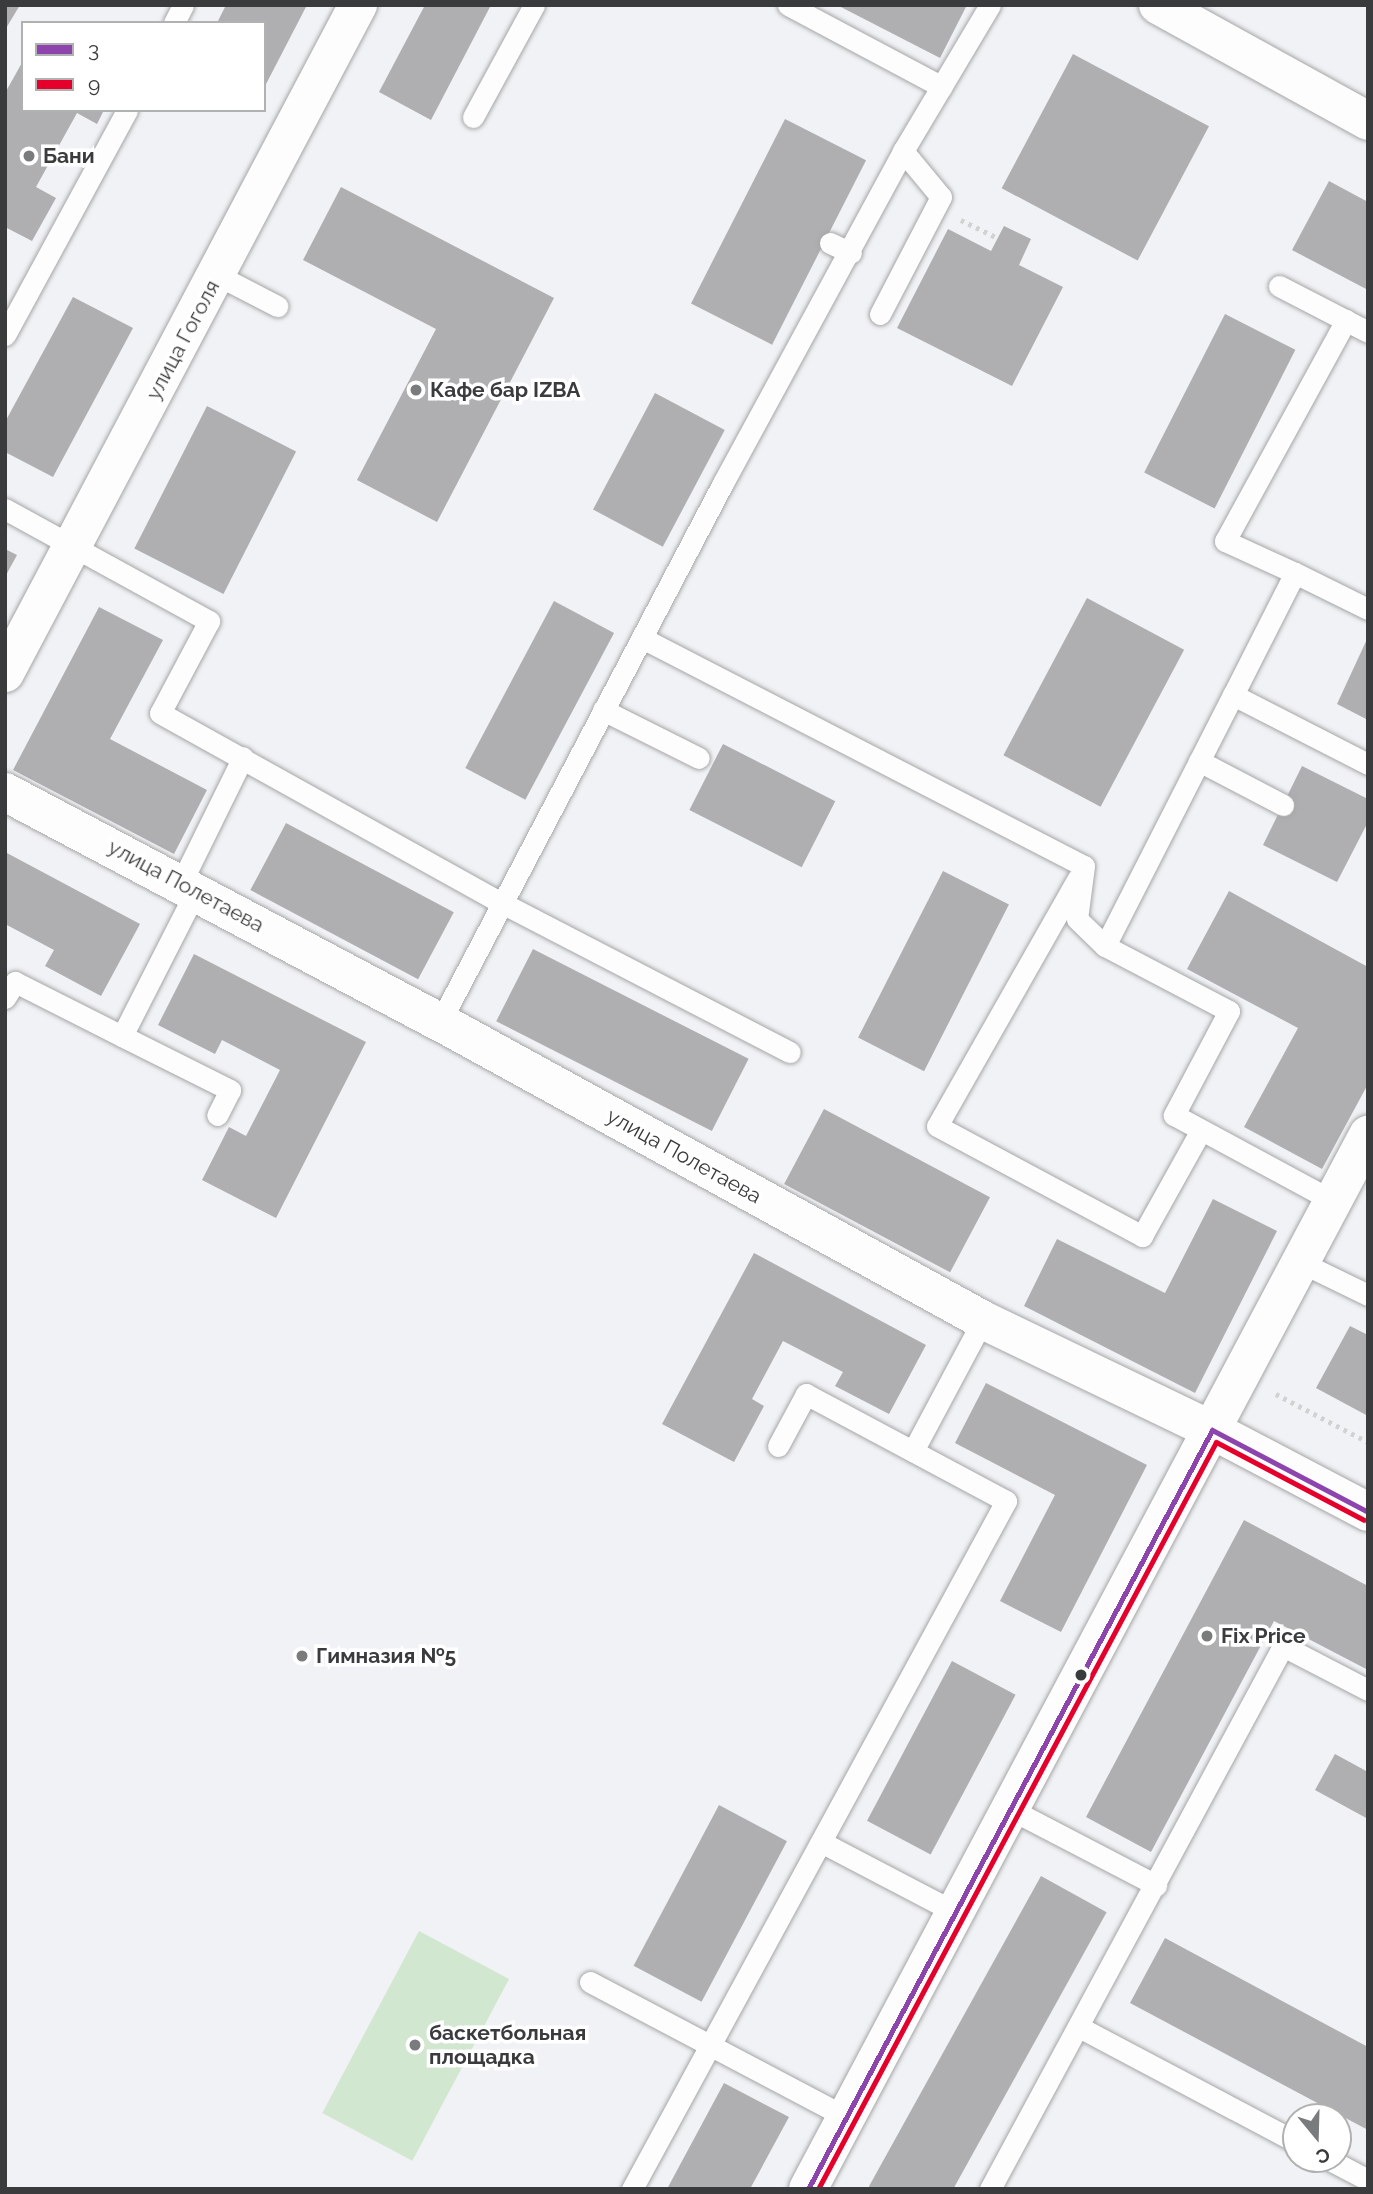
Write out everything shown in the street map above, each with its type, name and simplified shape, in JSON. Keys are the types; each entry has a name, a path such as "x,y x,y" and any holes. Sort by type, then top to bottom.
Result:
{"street":[{"name":"улица Гоголя","path":"5,673 74,548 358,5"},
{"path":"1158,5 1368,121"},
{"name":"улица Полетаева","path":"5,792 440,1022 983,1320 1212,1430 1368,1512"},
{"path":"808,2189 1368,1135"}],"lane":[{"path":"175,21 183,5"},
{"path":"473,117 534,5"},
{"path":"789,5 942,87"},
{"path":"440,1022 603,710 644,639 723,483 903,151 990,5"},
{"path":"5,335 126,112"},
{"path":"880,314 941,197 903,151"},
{"path":"830,243 850,253"},
{"path":"218,275 276,306"},
{"path":"1279,286 1368,332"},
{"path":"1346,320 1225,541 1368,609"},
{"path":"5,509 209,621 160,713 502,903 790,1052"},
{"path":"1105,946 1295,573"},
{"path":"644,639 1084,866"},
{"path":"1234,695 1368,764"},
{"path":"603,710 699,758"},
{"path":"122,1036 243,757"},
{"path":"1199,761 1283,805"},
{"path":"1084,866 1077,919 1105,946 1229,1011 1174,1115 1332,1201"},
{"path":"1084,866 937,1126 1142,1236 1201,1130"},
{"path":"5,998 15,982 230,1090 217,1115"},
{"path":"1300,1262 1368,1295"},
{"path":"914,1451 983,1320"},
{"path":"632,2189 1006,1501 806,1395 778,1446"},
{"path":"990,2189 1283,1646 1368,1690"},
{"path":"1010,1809 1156,1885"},
{"path":"821,1842 955,1912"},
{"path":"590,1982 846,2117"},
{"path":"1079,2027 1282,2135"},
{"path":"1352,2172 1368,2180"}],"path":[{"path":"936,207 998,238"},
{"path":"1276,1394 1368,1442"}],"green space":[{"name":"баскетбольная площадка","path":"419,1931 509,1979 412,2161 322,2113"}],"building":[{"path":"5,5 20,5 5,30"},
{"path":"226,5 307,5 266,84 266,21 218,21"},
{"path":"425,5 491,5 431,120 379,92"},
{"path":"837,5 967,5 940,58"},
{"path":"1073,54 1209,126 1138,261 1002,188"},
{"name":"Бани","path":"21,65 21,112 103,112 97,124 77,113 36,187 56,198 32,241 5,227 5,93"},
{"path":"785,119 866,160 772,345 691,303"},
{"path":"1329,181 1368,202 1368,290 1292,250"},
{"path":"341,187 554,298 437,522 357,480 436,329 303,260"},
{"path":"1004,226 1031,239 1019,265 1063,287 1012,386 897,328 948,229 991,251"},
{"path":"73,297 133,328 53,477 5,452 5,422"},
{"path":"1225,314 1295,350 1215,508 1144,473"},
{"path":"655,393 725,430 663,547 593,510"},
{"path":"207,406 296,451 223,594 134,549"},
{"path":"5,549 17,555 5,577"},
{"path":"1087,598 1184,650 1101,807 1003,755"},
{"path":"554,601 614,633 525,800 465,768"},
{"path":"99,607 163,640 110,739 207,790 174,854 13,770"},
{"path":"1368,637 1368,720 1337,704"},
{"path":"723,744 835,801 802,867 689,810"},
{"path":"1302,766 1368,799 1368,822 1337,882 1263,845"},
{"path":"286,823 454,912 418,979 250,890"},
{"path":"5,852 140,924 101,996 45,966 54,950 5,924"},
{"path":"943,871 1009,905 924,1071 858,1038"},
{"path":"1229,891 1368,967 1368,1084 1322,1169 1244,1127 1298,1028 1187,969"},
{"path":"533,949 749,1059 712,1131 496,1021"},
{"path":"194,954 366,1042 276,1218 202,1180 229,1127 246,1136 280,1070 222,1040 215,1054 158,1025"},
{"path":"824,1109 990,1197 950,1272 784,1184"},
{"path":"1213,1199 1277,1231 1195,1393 1024,1306 1057,1239 1165,1293"},
{"path":"754,1253 926,1345 889,1414 835,1386 843,1372 783,1341 752,1399 764,1406 734,1462 662,1424"},
{"path":"1350,1326 1368,1335 1368,1416 1316,1388"},
{"path":"986,1383 1147,1465 1061,1632 1000,1601 1055,1495 955,1443"},
{"path":"1244,1520 1368,1586 1368,1670 1274,1621 1151,1852 1086,1817"},
{"path":"952,1661 1016,1695 931,1855 867,1821"},
{"path":"1335,1754 1368,1772 1368,1819 1315,1790"},
{"path":"719,1805 787,1841 702,2002 634,1966"},
{"path":"1041,1876 1107,1912 953,2189 873,2189 869,2186"},
{"path":"1165,1938 1368,2047 1368,2130 1352,2121 1352,2103 1317,2103 1130,2003"},
{"path":"724,2083 789,2117 750,2189 667,2189"}],"transit line":[{"name":"3","path":"808,2189 1212,1430 1368,1512"},
{"name":"9","path":"818,2189 1216,1442 1364,1520"}],"place":[{"name":"Бани","path":"29,156"},
{"name":"Кафе бар IZBA","path":"416,390"},
{"name":"Fix Price","path":"1207,1636"},
{"name":"Гимназия №5","path":"302,1656"},
{"name":"баскетбольная площадка","path":"415,2045"}]}
